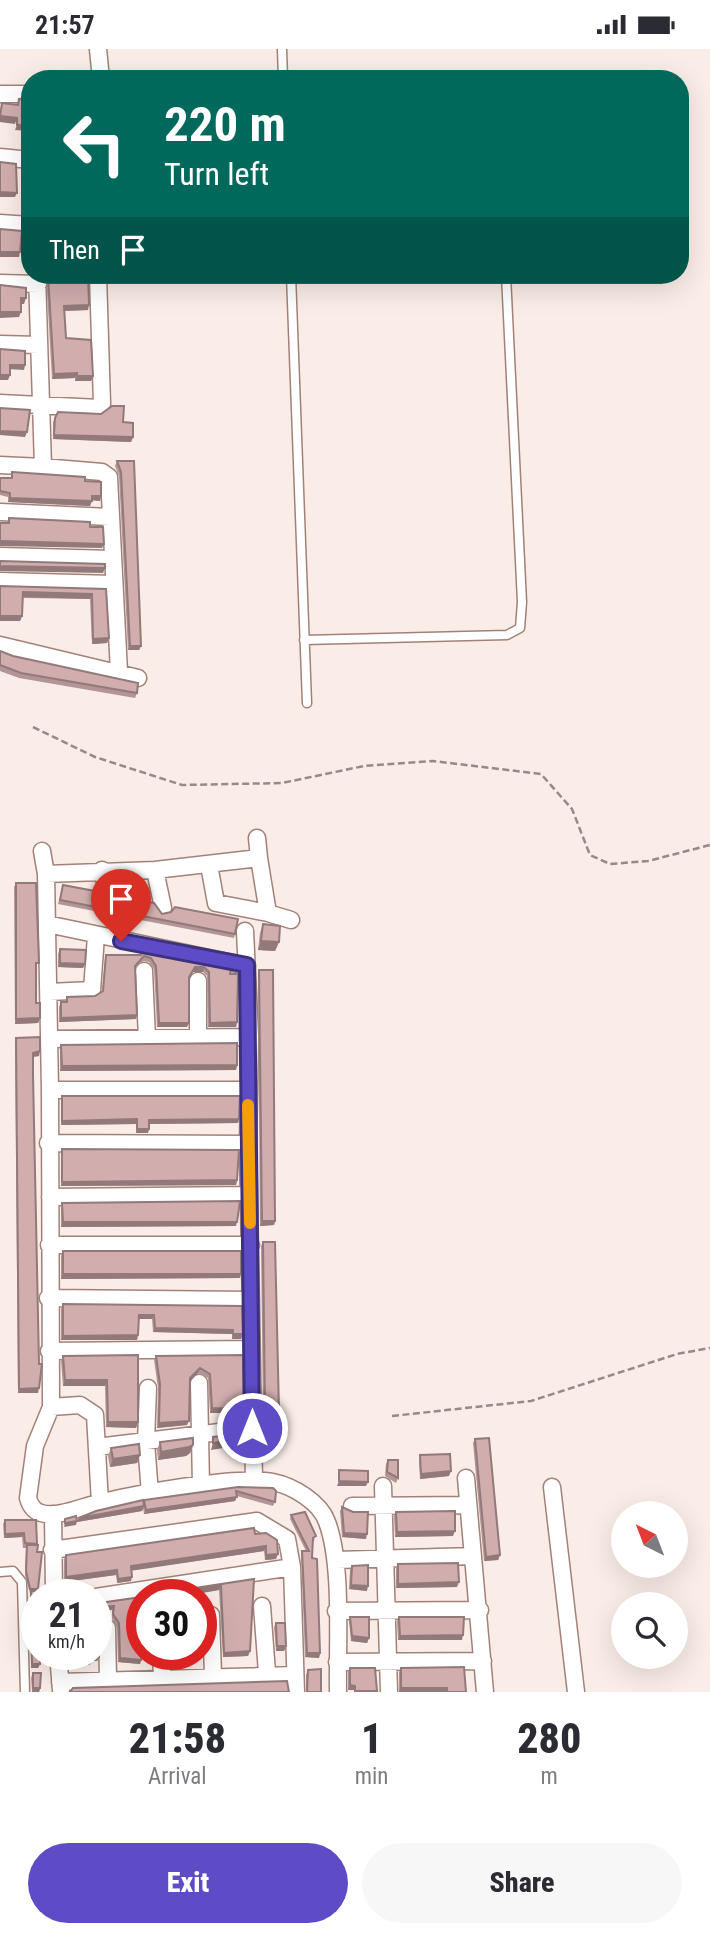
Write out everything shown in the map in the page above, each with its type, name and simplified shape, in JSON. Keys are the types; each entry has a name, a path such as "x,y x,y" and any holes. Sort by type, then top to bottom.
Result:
{"street":[{"path":"99,49 100,70"},
{"path":"0,94 21,94"},
{"path":"0,157 21,159"},
{"path":"0,223 21,224"},
{"path":"0,283 21,281"},
{"path":"38,284 43,467"},
{"path":"0,403 99,408 102,404 98,284"},
{"path":"0,344 39,345"},
{"path":"0,465 107,473 119,672"},
{"path":"0,512 110,517"},
{"path":"0,556 113,559"},
{"path":"0,581 114,584"},
{"path":"0,645 138,678"},
{"path":"257,838 268,913"},
{"path":"42,851 46,874 49,992 48,1298 51,1407 34,1446 28,1497 30,1505 39,1513 53,1514 150,1494 254,1480 293,1489 315,1504 327,1520 336,1560 338,1692"},
{"path":"46,874 155,870 259,858"},
{"path":"209,865 216,903 291,920"},
{"path":"102,870 109,897"},
{"path":"155,870 163,908"},
{"path":"47,924 247,965"},
{"path":"245,931 250,1037 248,1144 254,1480"},
{"path":"49,992 92,990 96,936"},
{"path":"144,971 147,1039"},
{"path":"198,981 198,1038"},
{"path":"49,1039 250,1037"},
{"path":"50,1090 248,1090"},
{"path":"48,1143 248,1144"},
{"path":"50,1197 250,1195"},
{"path":"48,1245 251,1245"},
{"path":"48,1298 251,1300"},
{"path":"49,1351 251,1349"},
{"path":"199,1383 201,1487"},
{"path":"148,1388 146,1442 150,1494"},
{"path":"51,1407 80,1405 89,1408 95,1415 100,1503"},
{"path":"97,1447 252,1428"},
{"path":"466,1478 480,1610 485,1692"},
{"path":"383,1486 389,1692"},
{"path":"552,1487 576,1692"},
{"path":"352,1506 468,1505"},
{"path":"53,1514 53,1579"},
{"path":"52,1550 257,1521 287,1539 292,1567 296,1692"},
{"path":"336,1560 473,1556"},
{"path":"112,1595 292,1567"},
{"path":"262,1606 267,1673"},
{"path":"336,1611 480,1610"},
{"path":"338,1662 483,1661"},
{"path":"108,1670 108,1680"},
{"path":"162,1670 162,1678"},
{"path":"213,1670 213,1675"},
{"path":"61,1687 108,1680 267,1673 295,1675"}],"lane":[{"path":"282,49 283,70"},
{"path":"291,284 307,703"},
{"path":"304,640 507,635 520,628 522,602 506,284"},
{"path":"0,1572 13,1571 22,1582 25,1692"}],"path":[{"path":"33,727 94,757 182,785 282,783 364,766 433,761 541,774 572,809 590,855 610,864 648,861 710,845"},
{"path":"392,1416 531,1401 677,1354 710,1348"}],"building":[{"path":"19,99 21,125 17,125 17,118 0,116 2,103 18,105"},
{"path":"0,162 16,164 17,193 0,192"},
{"path":"0,229 21,231 20,252 0,252"},
{"path":"49,284 88,284 89,305 64,306 66,338 91,340 93,376 77,376 77,373 54,374"},
{"path":"0,285 26,288 26,298 21,298 21,312 0,312"},
{"path":"0,349 25,351 25,365 10,365 10,375 0,375"},
{"path":"112,406 124,406 123,422 133,423 133,437 54,435 58,412 101,414"},
{"path":"0,408 30,410 27,432 0,431"},
{"path":"117,461 134,461 141,646 130,646 121,472"},
{"path":"12,472 85,477 85,481 101,482 101,496 92,496 92,501 10,498 10,493 0,491 0,478 12,478"},
{"path":"9,518 90,522 90,527 103,527 104,544 0,542 0,523 9,523"},
{"path":"0,561 105,564 105,568 0,566"},
{"path":"0,586 106,589 109,638 93,639 92,594 23,592 22,616 0,616"},
{"path":"0,651 138,683 137,693 21,673 0,665"},
{"path":"16,883 36,883 39,963 36,963 36,1003 40,1003 40,1018 16,1019"},
{"path":"63,885 100,892 108,903 120,896 154,903 162,914 171,912 175,907 238,919 235,934 60,900"},
{"path":"263,924 280,926 279,942 261,941"},
{"path":"60,949 86,950 85,964 60,963"},
{"path":"142,950 231,969 230,974 238,974 237,1022 210,1023 209,972 204,967 195,967 189,977 189,1023 159,1023 156,966 151,958 144,956 135,966 137,1015 61,1018 61,1002 67,1002 67,997 95,996 103,991 106,955 141,955"},
{"path":"259,970 273,970 275,1221 262,1221"},
{"path":"40,1037 40,1051 33,1053 33,1075 39,1364 42,1364 39,1388 19,1389 16,1038"},
{"path":"237,1043 237,1065 62,1066 61,1045"},
{"path":"62,1096 240,1096 239,1119 149,1120 149,1129 137,1129 137,1119 62,1121"},
{"path":"62,1149 239,1150 237,1180 62,1182"},
{"path":"240,1201 237,1222 63,1222 62,1203"},
{"path":"263,1242 275,1242 279,1411 265,1410"},
{"path":"63,1251 241,1251 241,1274 63,1274"},
{"path":"63,1304 242,1306 243,1334 233,1334 233,1330 155,1328 154,1315 139,1315 138,1335 63,1336"},
{"path":"138,1355 138,1422 108,1422 107,1380 65,1380 63,1356"},
{"path":"243,1355 244,1409 212,1408 210,1374 200,1368 190,1378 189,1421 159,1423 160,1384 156,1356"},
{"path":"279,1421 279,1445 266,1445 265,1423"},
{"path":"238,1434 239,1439 213,1443 213,1437"},
{"path":"193,1438 193,1445 189,1447 161,1452 160,1442"},
{"path":"489,1438 500,1555 486,1557 475,1439"},
{"path":"139,1444 140,1455 113,1459 111,1448"},
{"path":"450,1454 451,1471 421,1474 420,1455"},
{"path":"388,1460 398,1460 398,1478 387,1472"},
{"path":"339,1470 368,1471 368,1482 339,1481"},
{"path":"238,1487 273,1488 276,1491 275,1502 236,1491 237,1497 146,1510 144,1500"},
{"path":"143,1500 144,1506 79,1518 96,1511"},
{"path":"342,1507 353,1512 368,1512 367,1534 344,1533"},
{"path":"455,1511 455,1531 397,1532 396,1512"},
{"path":"305,1512 316,1536 313,1538 312,1558 317,1559 320,1653 307,1653 302,1551 309,1551 291,1515"},
{"path":"76,1516 77,1521 65,1523 65,1519"},
{"path":"5,1520 36,1520 37,1544 25,1543 24,1533 5,1534"},
{"path":"254,1528 255,1534 266,1533 277,1540 278,1554 266,1555 266,1546 131,1566 132,1577 118,1579 117,1570 66,1577 66,1555"},
{"path":"27,1545 38,1545 37,1552 42,1552 39,1579 28,1579"},
{"path":"458,1563 459,1582 398,1584 398,1564"},
{"path":"368,1565 368,1586 351,1585 352,1566"},
{"path":"254,1579 250,1651 224,1653 221,1586 217,1585"},
{"path":"126,1599 126,1659 120,1658 119,1623 113,1614 112,1601"},
{"path":"350,1617 369,1617 369,1638 352,1636"},
{"path":"399,1617 464,1617 463,1635 400,1636"},
{"path":"276,1623 285,1623 286,1646 277,1646"},
{"path":"464,1667 466,1692 447,1692 447,1688 401,1688 401,1668"},
{"path":"350,1668 375,1668 377,1691 355,1691 355,1686 350,1685"},
{"path":"321,1669 321,1692 307,1692 308,1670"},
{"path":"33,1673 41,1673 40,1688 33,1688"},
{"path":"287,1681 289,1692 70,1692 73,1688"}],"slow traffic":[{"path":"248,1105 250,1223"}],"route":[{"path":"121,941 247,965 250,1037 248,1144 252,1428"}]}
